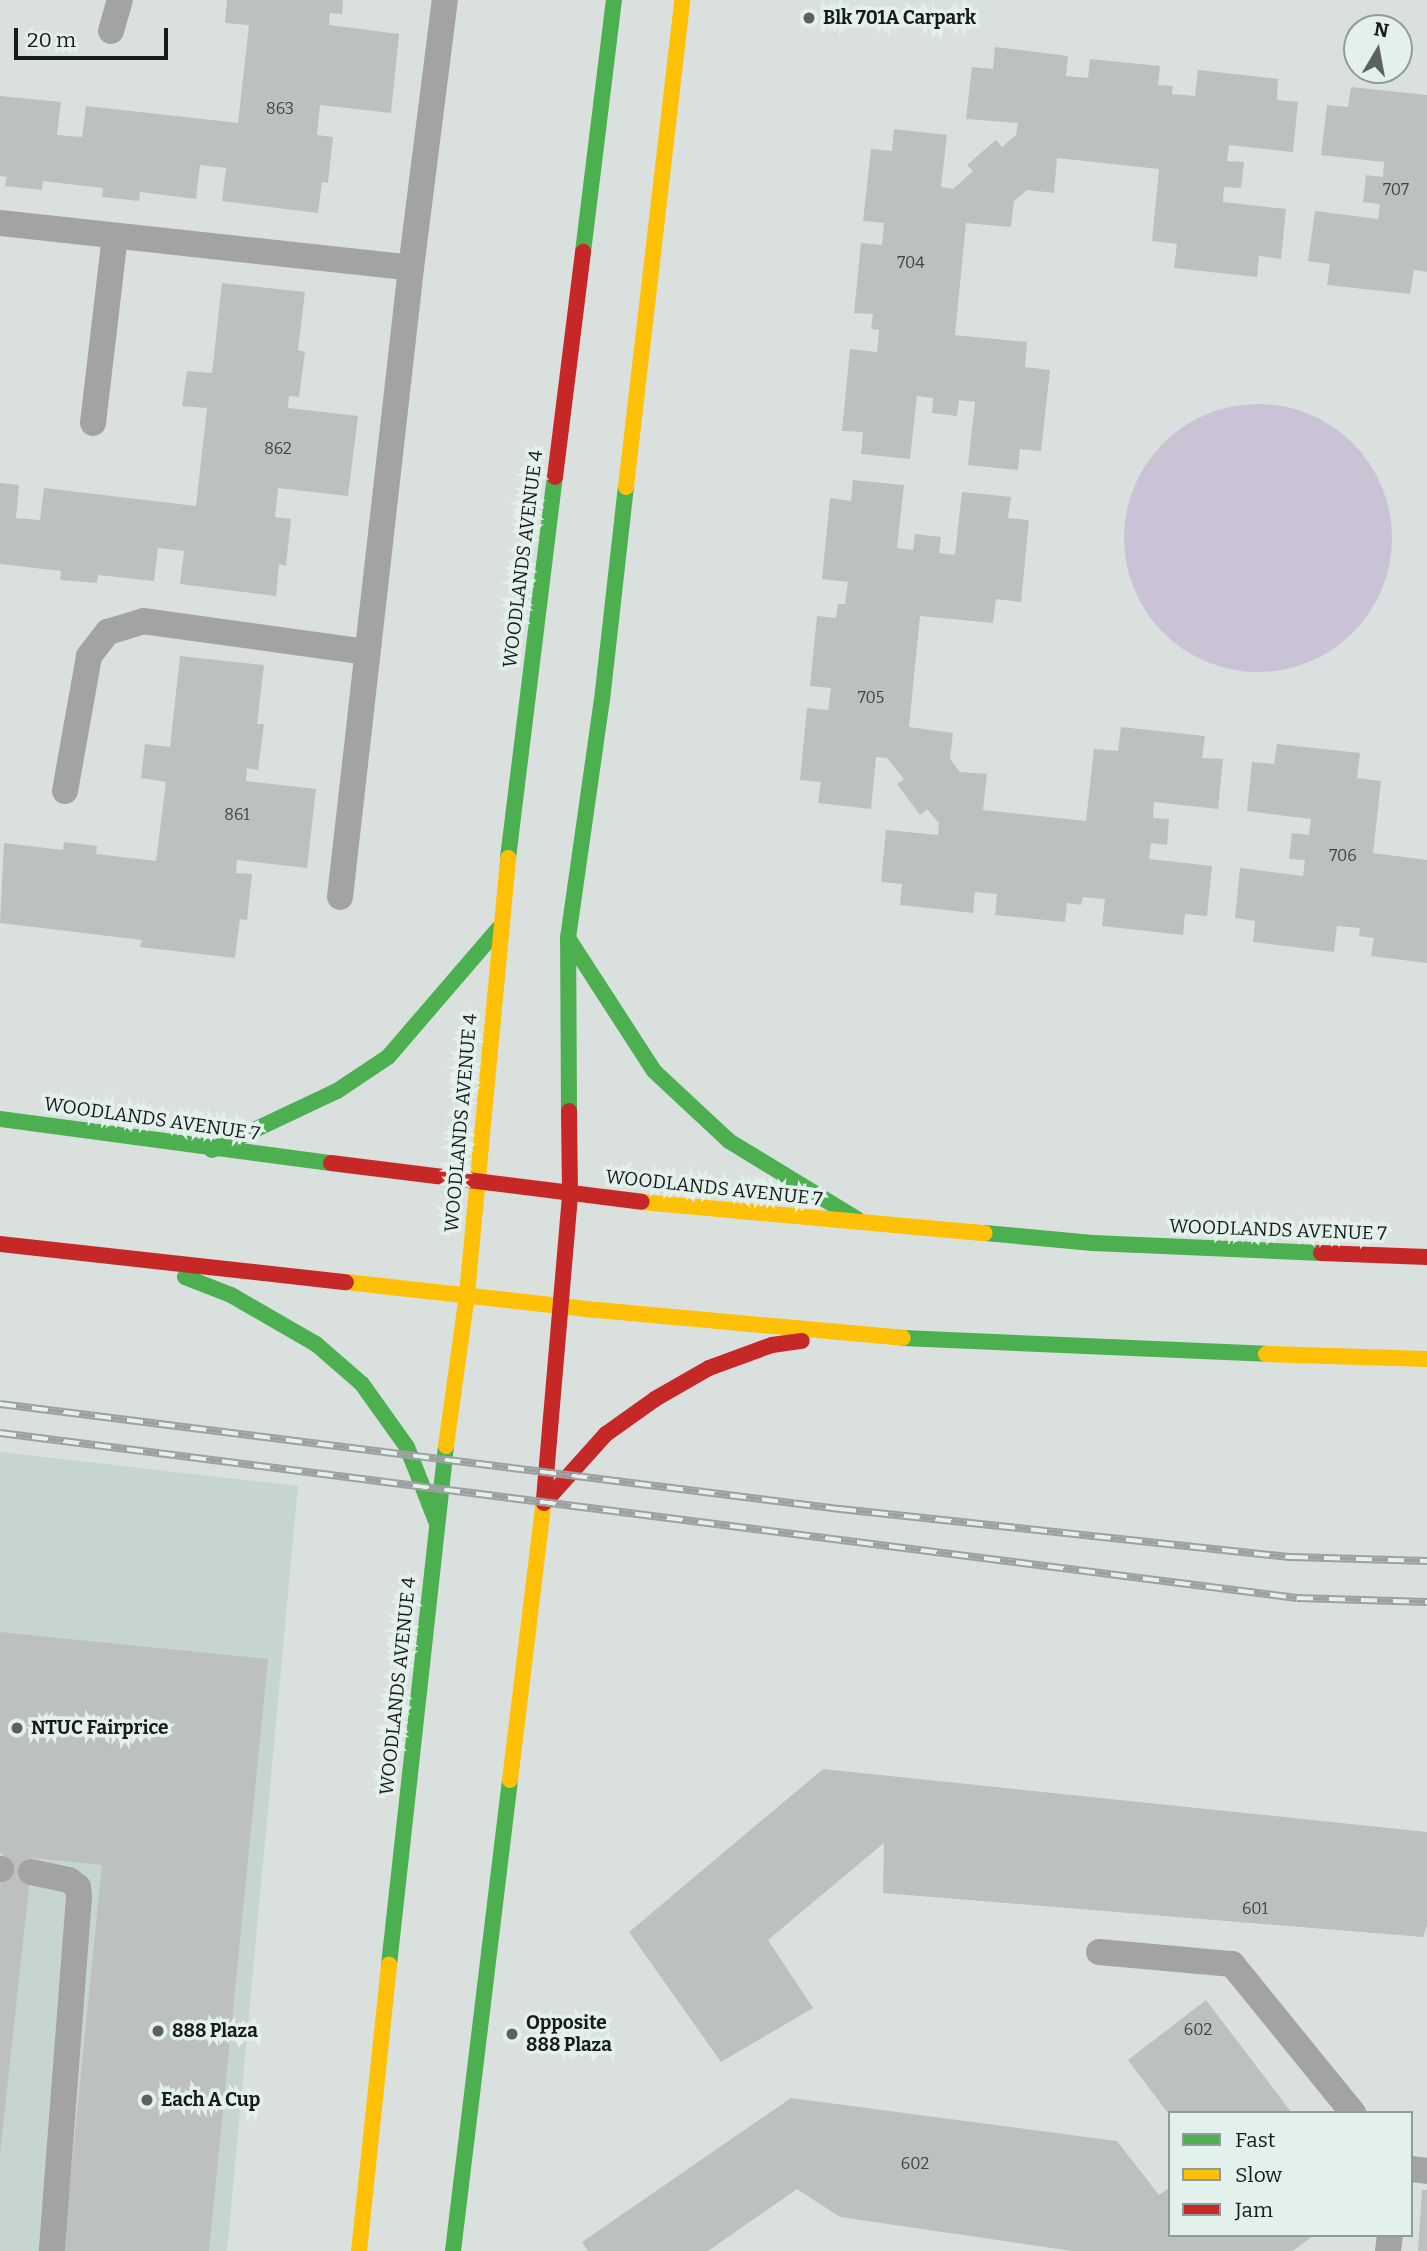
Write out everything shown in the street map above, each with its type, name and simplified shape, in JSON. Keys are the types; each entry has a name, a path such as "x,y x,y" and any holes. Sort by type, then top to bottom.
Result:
{"main road":[{"name":"WOODLANDS AVENUE 4","path":"359,2251 436,1521 467,1294 499,928 614,0"},
{"path":"453,2251 544,1503 570,1193 568,938 607,660 682,0"},
{"path":"212,1150 337,1091 388,1057 499,928"},
{"path":"568,938 654,1071 729,1141 866,1224"},
{"name":"WOODLANDS AVENUE 7","path":"0,1119 212,1150 607,1199 1093,1243 1427,1257"},
{"path":"0,1244 852,1335 1103,1348 1427,1359"},
{"path":"135,1258 231,1295 316,1344 362,1384 407,1447 436,1521"},
{"path":"544,1503 606,1434 655,1399 709,1368 772,1345 852,1335"}],"lane":[{"path":"111,31 120,0"},
{"path":"340,897 366,652 445,0"},
{"path":"0,223 411,268"},
{"path":"93,423 115,237"},
{"path":"65,791 89,656 108,632 144,621 366,652"},
{"path":"30,1872 69,1880 78,1887 79,1897 52,2251"},
{"path":"1100,1952 1232,1964 1351,2111"}],"shaded area":[{"path":"1258,404 1297,410 1321,420 1353,443 1376,475 1386,499 1392,538 1386,577 1376,601 1353,633 1321,656 1297,666 1258,672 1219,666 1195,656 1163,633 1140,601 1130,577 1124,538 1130,499 1140,475 1163,443 1195,420 1219,410"},
{"path":"0,1452 298,1486 227,2251 0,2251"}],"building":[{"path":"227,0 343,0 342,14 330,13 329,25 399,34 391,113 320,105 317,135 333,137 328,183 322,182 318,213 222,201 226,168 200,165 196,199 140,192 139,201 102,197 103,188 43,181 42,190 5,186 7,177 0,176 0,96 61,102 57,135 82,137 86,106 238,123 249,25 225,23"},
{"path":"995,47 1068,56 1066,76 1088,78 1090,59 1160,66 1158,85 1173,86 1172,94 1195,96 1198,70 1278,79 1277,100 1298,102 1293,152 1229,145 1227,161 1244,162 1241,188 1224,187 1223,202 1286,209 1281,259 1259,256 1257,277 1174,268 1177,244 1152,241 1159,169 1057,158 1054,193 1027,190 1014,201 1011,227 966,223 955,335 1027,342 1025,367 1050,370 1041,451 1020,449 1018,470 968,465 975,402 959,400 957,416 932,413 933,398 917,396 910,459 861,454 863,432 842,431 850,349 877,352 879,330 871,329 873,314 854,313 861,243 882,245 884,223 863,221 871,149 892,151 894,129 947,135 941,187 953,189 973,171 967,165 996,140 1002,147 1016,135 1018,123 966,119 972,67 993,69"},
{"path":"1351,87 1427,95 1427,272 1414,270 1410,294 1327,285 1330,264 1308,261 1315,211 1378,219 1380,204 1363,202 1366,175 1383,177 1384,162 1321,155 1327,105 1348,107"},
{"path":"222,283 305,292 298,350 305,352 299,397 289,396 288,408 358,416 348,496 278,488 275,517 291,519 286,566 279,564 276,596 180,584 184,551 158,548 154,581 98,575 97,583 60,580 61,571 0,564 0,483 19,485 16,518 40,520 44,488 196,506 207,408 182,406 187,371 212,373"},
{"path":"853,480 904,485 897,548 913,550 915,534 941,537 939,553 955,555 962,492 1011,497 1008,518 1029,520 1021,602 996,599 993,623 920,616 909,727 953,733 950,759 960,772 987,774 983,810 1086,821 1094,749 1118,751 1121,727 1205,736 1202,758 1223,759 1218,809 1154,802 1153,818 1169,819 1167,845 1151,843 1149,859 1212,866 1207,916 1185,914 1183,935 1102,926 1105,899 1083,897 1081,905 1067,903 1065,922 995,915 997,894 975,892 973,913 900,905 902,884 881,882 886,830 938,835 939,823 927,809 920,815 897,784 904,779 887,758 876,757 871,809 818,803 821,782 800,780 807,708 828,710 831,688 810,686 817,616 836,618 838,604 845,604 848,582 822,579 830,498 851,501"},
{"path":"180,656 264,665 257,724 264,724 258,770 247,768 246,781 316,789 307,868 237,860 236,873 252,874 247,920 240,919 235,958 140,947 142,940 0,923 4,843 63,850 64,842 97,846 96,854 156,861 166,782 141,778 145,744 170,747"},
{"path":"1277,744 1360,753 1357,778 1381,781 1373,853 1427,860 1427,963 1371,956 1374,938 1359,936 1360,928 1337,926 1334,952 1253,942 1255,921 1235,918 1240,868 1303,876 1305,860 1289,859 1292,833 1309,835 1311,819 1247,811 1252,762 1274,764"},
{"name":"888 Plaza","path":"0,1632 268,1659 209,2251 63,2251 102,1865 32,1858 0,2155 0,1886 3,1853 0,1853"},
{"path":"823,1769 1427,1832 1427,1925 1423,1937 883,1893 884,1843 768,1940 813,2008 721,2062 629,1932"},
{"path":"1206,2000 1290,2111 1168,2113 1128,2060"},
{"path":"791,2098 1117,2141 1159,2195 1168,2188 1168,2237 1311,2237 1293,2251 1072,2251 840,2217 797,2189 708,2251 588,2251 582,2242"},
{"path":"1422,2190 1427,2190 1427,2251 1418,2251"}],"railway":[{"path":"0,1404 840,1509 1292,1557 1427,1561"},
{"path":"0,1433 1297,1598 1427,1602"}],"traffic: fast":[{"path":"583,252 614,0"},
{"path":"508,858 555,477"},
{"path":"569,1111 568,938 602,700 626,487"},
{"path":"212,1150 337,1091 388,1057 499,928"},
{"path":"568,938 654,1071 729,1141 857,1219"},
{"path":"0,1119 331,1163"},
{"path":"985,1233 1093,1243 1321,1253"},
{"path":"185,1277 231,1295 316,1344 362,1384 407,1447 436,1521"},
{"path":"903,1338 1266,1354"},
{"path":"389,1965 446,1446"},
{"path":"453,2251 510,1780"}],"traffic: slow":[{"path":"626,487 682,0"},
{"path":"446,1446 467,1294 508,858"},
{"path":"642,1202 985,1233"},
{"path":"346,1282 597,1310 903,1338"},
{"path":"1266,1354 1427,1359"},
{"path":"510,1780 544,1499"},
{"path":"359,2251 389,1965"}],"traffic: jam":[{"path":"555,477 583,252"},
{"path":"544,1499 570,1193 569,1111"},
{"path":"331,1163 642,1202"},
{"path":"0,1244 346,1282"},
{"path":"1321,1253 1427,1257"},
{"path":"544,1503 606,1434 655,1399 709,1368 772,1345 802,1341"}],"place":[{"name":"Blk 701A Carpark","path":"809,18"},
{"name":"NTUC Fairprice","path":"17,1728"},
{"name":"888 Plaza","path":"158,2031"},
{"name":"Opposite 888 Plaza","path":"512,2034"},
{"name":"Each A Cup","path":"147,2100"}]}
